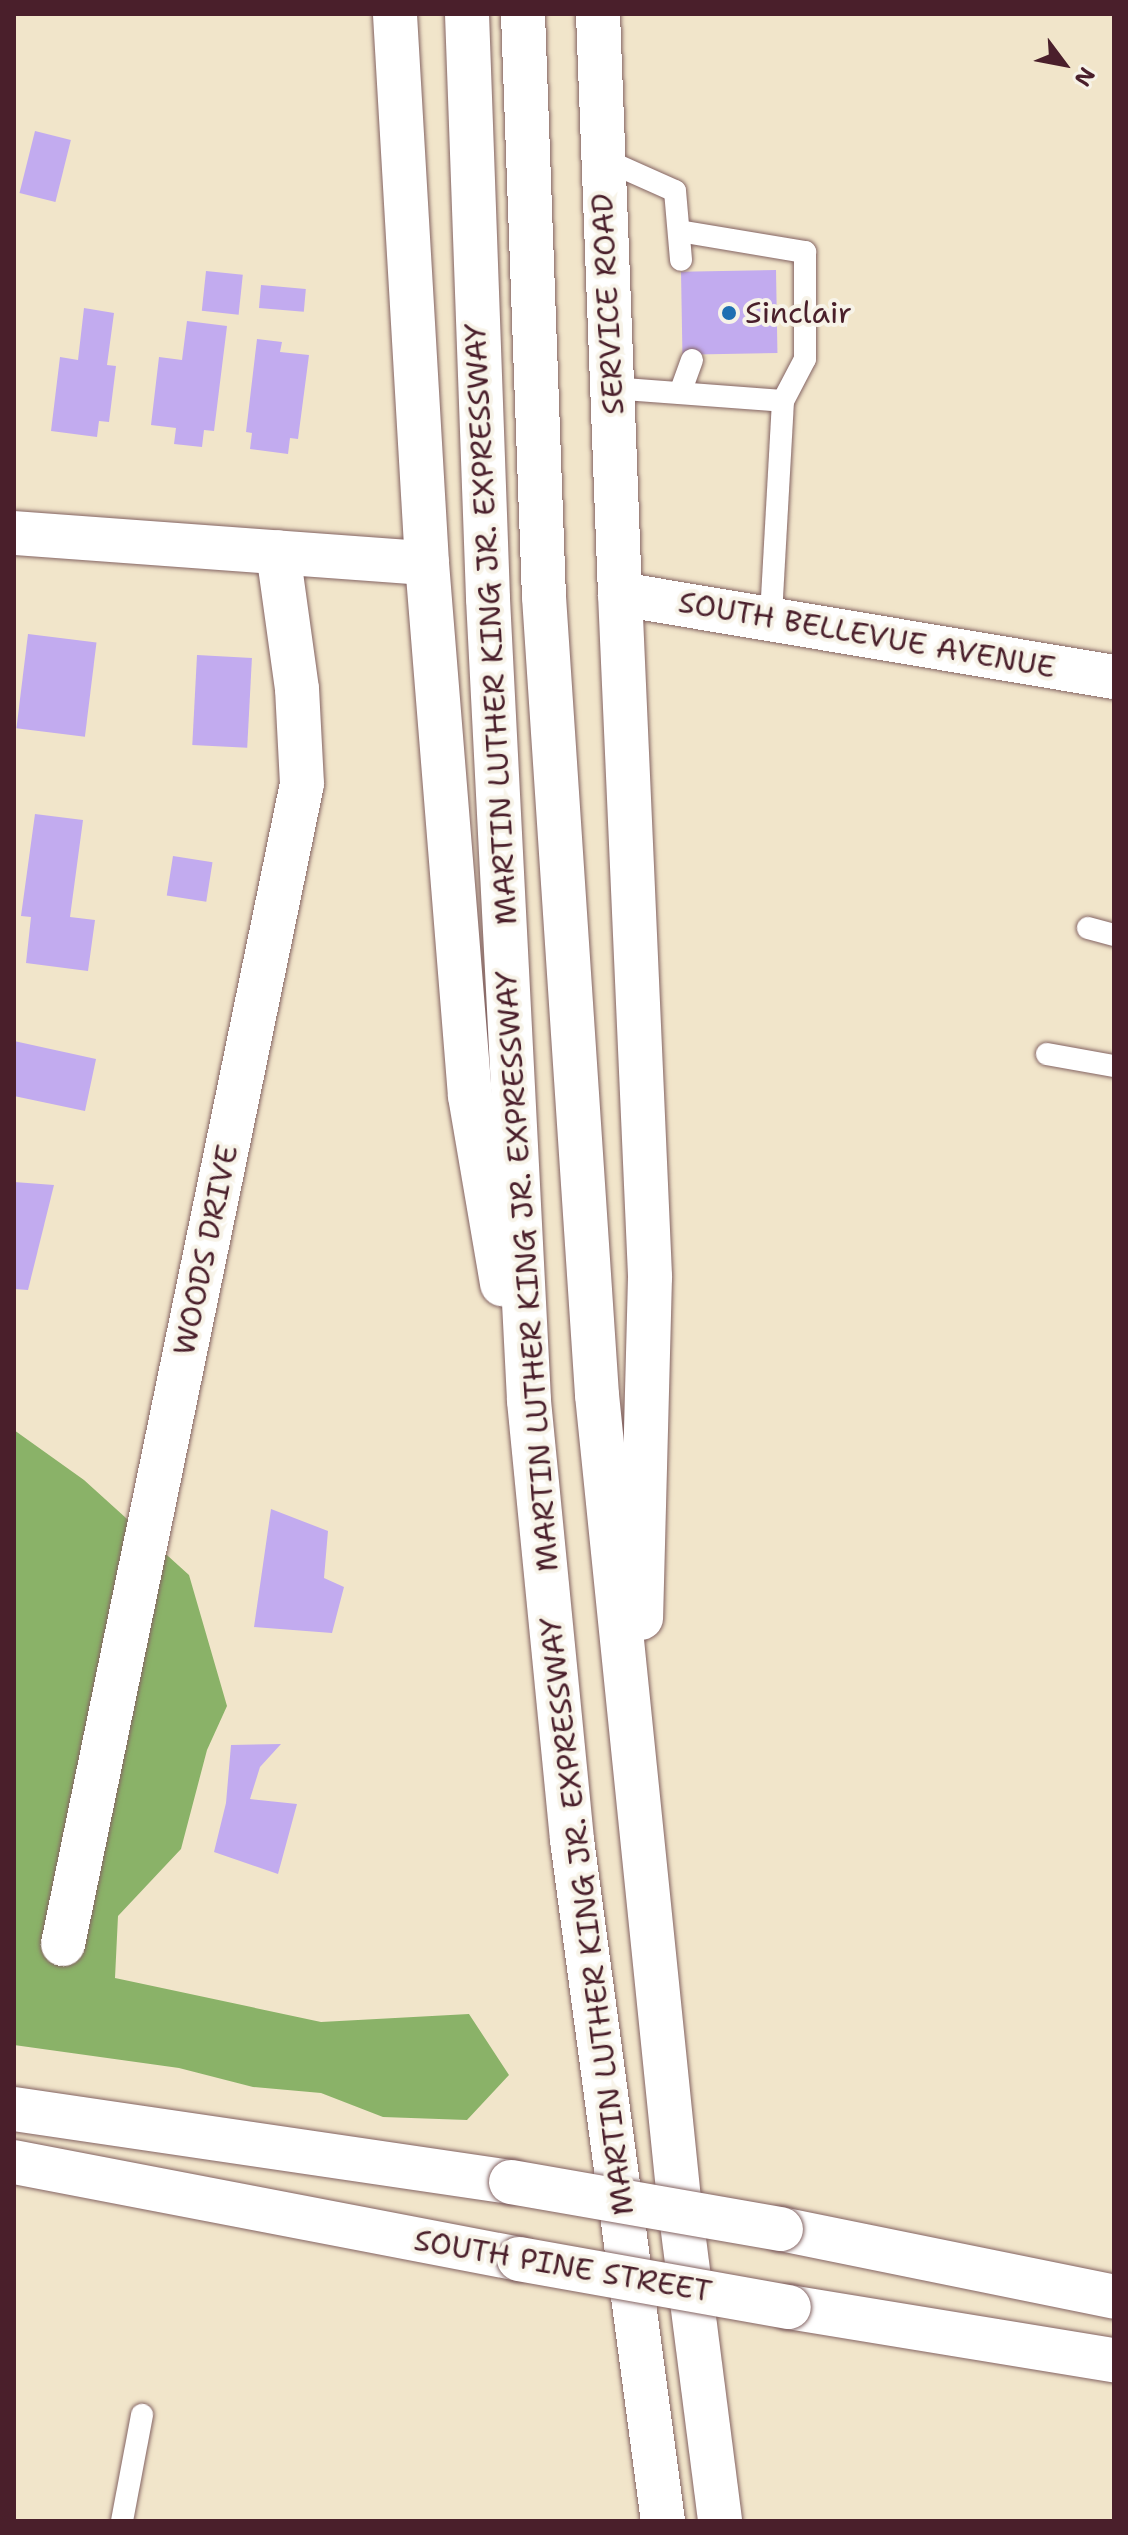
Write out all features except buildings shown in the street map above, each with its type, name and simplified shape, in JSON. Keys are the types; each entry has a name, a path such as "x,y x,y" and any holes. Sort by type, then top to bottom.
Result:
{"main road":[{"path":"395,14 439,755 477,1159 529,1401"},
{"name":"MARTIN LUTHER KING JR. EXPRESSWAY","path":"467,14 487,584 529,1401 572,1840 663,2521"},
{"name":"MARTIN LUTHER KING JR. EXPRESSWAY","path":"523,14 544,597 597,1395 635,1792 720,2521"},
{"name":"SERVICE ROAD","path":"598,14 601,158 650,1277 635,1792"},
{"path":"14,533 427,563"},
{"name":"WOODS DRIVE","path":"63,1944 302,784 297,689 278,552"},
{"name":"SOUTH BELLEVUE AVENUE","path":"620,594 1114,677"},
{"path":"14,2109 511,2182 781,2229 1114,2297"},
{"name":"SOUTH PINE STREET","path":"14,2162 519,2259 1114,2360"}],"lane":[{"path":"601,158 675,191 681,260"},
{"path":"679,231 805,252 805,359 783,401 771,619"},
{"path":"680,393 692,360"},
{"path":"611,388 783,401"},
{"path":"1088,928 1114,935"},
{"path":"1047,1054 1114,1066"},
{"path":"122,2521 142,2415"}],"green space":[{"path":"14,1430 84,1480 189,1575 227,1706 207,1750 181,1849 118,1916 115,1978 321,2022 469,2014 509,2075 467,2120 383,2117 321,2093 253,2087 179,2068 14,2045"}],"place":[{"name":"Sinclair","path":"729,313"}]}
